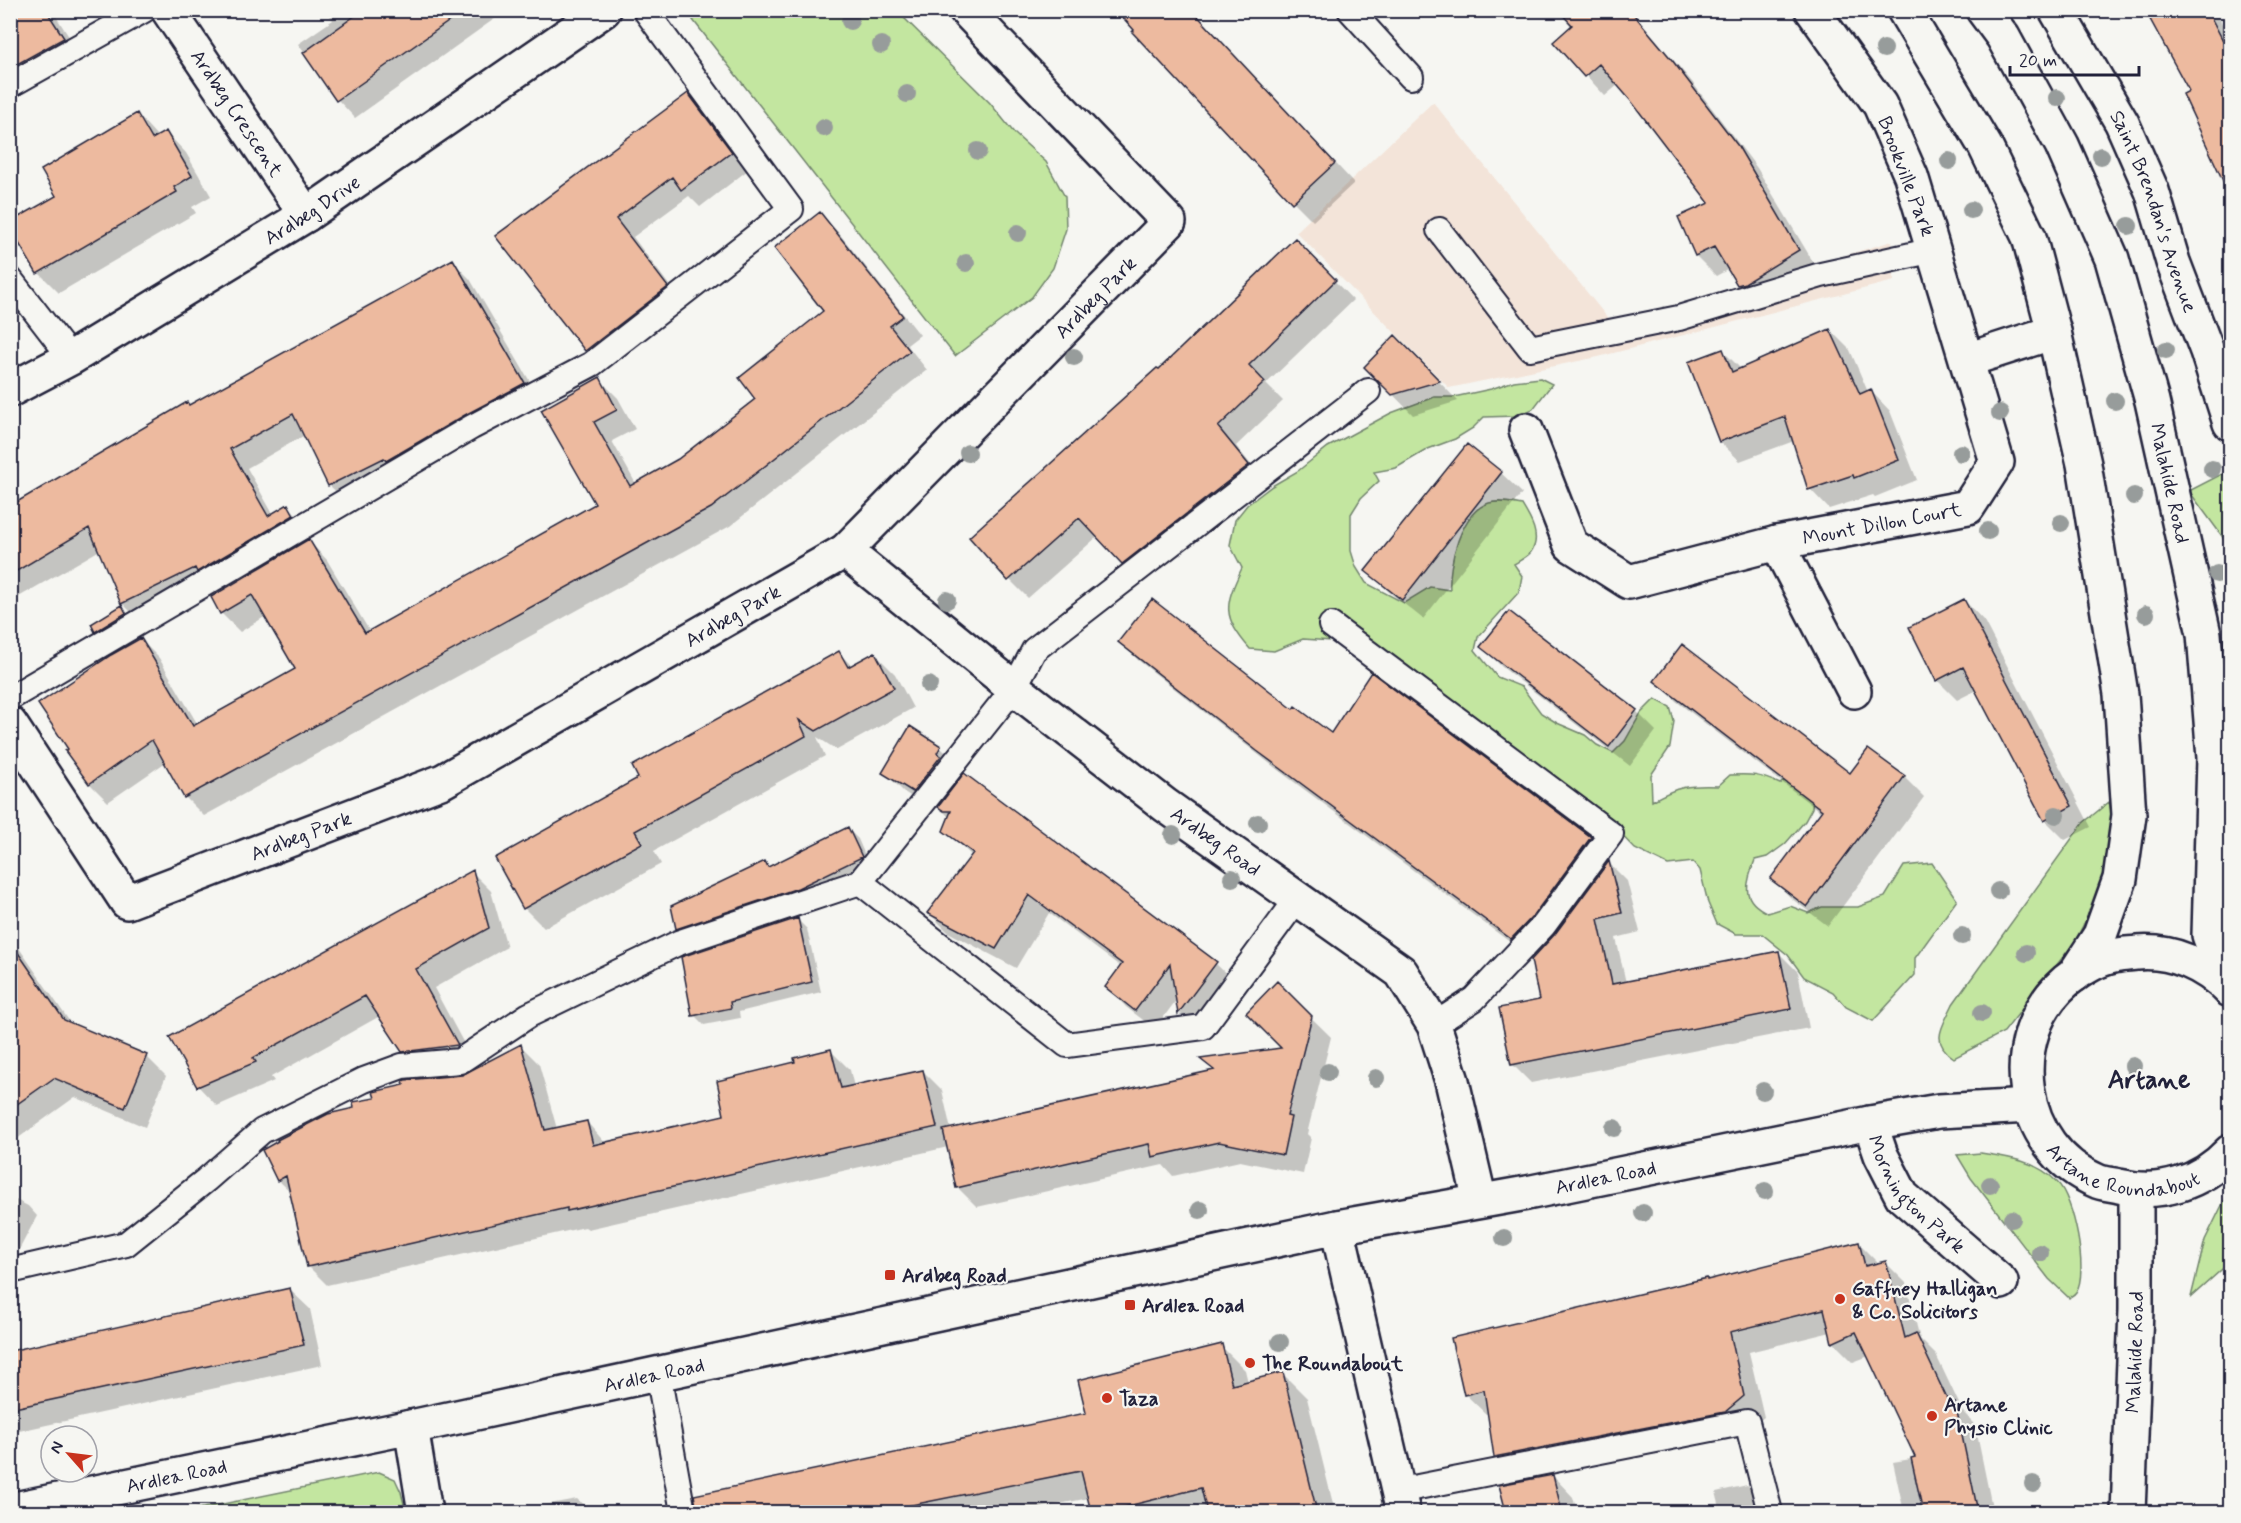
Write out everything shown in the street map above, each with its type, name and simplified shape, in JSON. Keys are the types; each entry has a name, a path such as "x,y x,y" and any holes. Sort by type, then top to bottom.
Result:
{"street":[{"name":"Ardbeg Crescent","path":"168,10 306,215"},
{"name":"Ardbeg Park","path":"10,724 127,902 443,781 845,551 1169,222 966,10"},
{"name":"Brookville Park","path":"1812,10 1880,105 1911,176 1997,462"},
{"path":"1904,10 1985,146 2029,237 2055,332 2084,464 2121,694 2129,815 2120,879 2100,935 2074,975"},
{"name":"Malahide Road","path":"1983,10 2003,37 2062,145 2112,259 2152,401 2204,634 2214,758 2209,935 2230,989"},
{"name":"Saint Brendan's Avenue","path":"2056,10 2126,132 2152,191 2173,262 2219,347 2230,423"},
{"name":"Ardbeg Drive","path":"10,390 71,358 306,215 602,11"},
{"path":"1967,360 2055,332"},
{"name":"Mount Dillon Court","path":"1526,430 1571,545 1629,582 1777,543 1968,507 1997,462"},
{"name":"Mount Dillon Court","path":"1777,543 1854,692"},
{"name":"Ardbeg Road","path":"845,551 1014,688 1166,805 1401,972 1434,1024 1452,1081 1480,1201"},
{"name":"Artane Roundabout","path":"2230,989 2212,973 2192,962 2171,955 2150,952 2114,956 2074,975 2055,991 2040,1011 2030,1037 2025,1065 2030,1106 2039,1128 2052,1148 2073,1167 2097,1181 2136,1190 2159,1189 2182,1184 2207,1172 2230,1152"},
{"name":"Ardlea Road","path":"10,1510 411,1427 1337,1227 1538,1191 1870,1123 1939,1111 2030,1106"},
{"name":"Mornington Park","path":"1870,1123 1881,1155 1902,1196 2001,1282"},
{"name":"Malahide Road","path":"2128,1512 2136,1310 2136,1190"},
{"path":"1337,1227 1401,1502"},
{"path":"411,1427 425,1512"}],"lane":[{"path":"10,85 144,10"},
{"path":"10,698 472,427 592,364 791,208 645,10"},
{"path":"1350,10 1411,77"},
{"path":"1439,230 1530,348 1679,318 1821,275 1934,250"},
{"path":"10,279 71,358"},
{"path":"10,1271 126,1244 206,1180 262,1131 364,1080 402,1066 460,1061 529,1015 678,943 860,882 1014,688 1034,650 1368,391"},
{"path":"1331,625 1611,834 1544,925 1474,999 1434,1024"},
{"path":"860,882 1067,1045 1203,1027 1298,898"},
{"path":"658,1373 683,1512"},
{"path":"1401,1502 1747,1422 1770,1512"}],"shaded area":[{"path":"1433,102 1611,322 1745,286 1892,241 1894,281 1598,357 1449,388 1296,232"}],"green space":[{"path":"704,11 897,11 990,103 1015,134 1046,162 1065,197 1066,229 1053,268 1032,297 955,356 693,20"},
{"path":"1540,378 1552,384 1533,409 1516,416 1484,417 1473,428 1455,439 1428,449 1396,468 1374,472 1379,481 1361,498 1351,514 1351,551 1356,567 1366,583 1404,603 1430,587 1450,590 1454,554 1458,540 1471,516 1479,508 1493,502 1522,505 1534,528 1534,546 1529,554 1514,564 1522,576 1519,592 1478,637 1475,650 1497,677 1522,687 1541,713 1585,735 1597,745 1613,753 1625,741 1641,713 1655,699 1670,707 1674,721 1670,747 1651,775 1652,801 1669,792 1684,788 1718,786 1730,775 1755,775 1780,784 1791,775 1813,794 1812,808 1805,821 1785,844 1767,857 1755,860 1748,884 1749,897 1753,903 1768,913 1790,906 1808,913 1822,907 1858,907 1885,897 1904,866 1932,863 1957,900 1915,958 1915,975 1873,1021 1846,1007 1833,992 1804,977 1788,955 1762,934 1736,934 1717,924 1708,903 1700,870 1693,862 1668,865 1635,849 1607,820 1429,686 1348,654 1332,641 1303,639 1274,651 1250,649 1234,628 1230,619 1229,602 1242,568 1230,545 1235,520 1247,505 1272,486 1298,471 1328,447 1391,413 1434,397 1454,397 1491,389 1514,381"},
{"path":"2224,473 2230,489 2230,552 2222,536 2189,491"},
{"path":"2109,802 2113,820 2103,887 2074,943 2004,1032 1954,1058 1946,1052 1940,1039 1942,1026 1953,1004 2083,823"},
{"path":"2230,856 2230,939 2224,909"},
{"path":"1981,1153 2012,1158 2040,1169 2057,1182 2063,1191 2069,1203 2078,1236 2081,1269 2076,1292 2069,1298 2049,1279 1971,1178 1957,1155"},
{"path":"2230,1189 2230,1262 2191,1297 2205,1240"},
{"path":"379,1472 395,1479 406,1512 184,1512"}],"building":[{"path":"10,10 46,10 64,38 10,68"},
{"path":"363,10 465,10 336,101 303,53"},
{"path":"1116,10 1192,10 1335,163 1292,203 1132,32 1134,30"},
{"path":"1558,10 1630,10 1738,146 1799,250 1745,283 1737,285 1714,247 1695,256 1678,217 1709,203 1631,101 1599,64 1584,77 1553,42 1572,25"},
{"path":"2145,10 2207,10 2230,54 2230,196 2183,94 2189,91"},
{"path":"688,93 732,152 681,190 672,177 616,219 668,287 585,351 495,236"},
{"path":"137,113 152,139 166,131 192,176 174,187 177,192 37,274 10,228 10,222 56,196 41,170"},
{"path":"820,212 903,316 890,326 910,351 755,474 711,508 184,798 152,740 89,784 65,751 68,749 38,704 111,655 141,638 193,726 295,669 252,595 220,614 211,597 309,539 365,633 595,504 541,410 600,377 617,410 594,422 630,486 678,459 755,399 739,378 823,311 774,248"},
{"path":"1295,238 1336,280 1249,365 1265,382 1218,427 1249,465 1122,564 1079,518 1008,581 969,537 1157,368 1159,369"},
{"path":"453,259 525,383 386,461 384,458 328,486 293,414 230,449 268,516 288,504 294,515 197,572 195,568 121,604 89,528 10,575 10,506 187,402 189,405"},
{"path":"1830,329 1860,394 1871,389 1899,460 1854,478 1853,475 1808,490 1785,417 1719,442 1688,362 1723,349 1732,372"},
{"path":"1395,335 1440,381 1392,395 1364,367"},
{"path":"1467,444 1502,472 1402,600 1365,571"},
{"path":"1152,599 1293,709 1295,706 1331,733 1371,672 1591,837 1533,916 1511,939 1257,751 1118,642"},
{"path":"1964,599 2072,806 2044,821 1963,667 1936,681 1909,627"},
{"path":"122,605 126,613 95,632 91,624"},
{"path":"1509,611 1637,710 1609,747 1480,647"},
{"path":"1682,644 1850,773 1868,749 1905,776 1807,907 1770,879 1822,810 1654,681"},
{"path":"839,651 848,667 875,652 894,688 816,731 799,720 806,736 635,831 642,843 523,909 495,858 638,778 632,766"},
{"path":"910,726 941,746 937,753 941,756 913,792 882,773"},
{"path":"964,773 1217,962 1178,1014 1170,964 1135,1011 1105,987 1122,964 1029,895 996,949 927,913 973,853 943,831 951,811 944,811 938,807"},
{"path":"848,827 862,857 798,888 676,929 671,906 765,861 768,867"},
{"path":"1609,861 1622,913 1598,919 1612,984 1779,951 1791,1009 1511,1065 1499,1008 1539,1000 1531,960 1555,934"},
{"path":"473,870 489,928 416,969 458,1045 402,1052 365,996 253,1058 256,1062 197,1087 169,1037"},
{"path":"798,918 812,982 730,1002 731,1008 692,1016 681,957"},
{"path":"10,941 64,1020 147,1055 125,1108 54,1078 10,1109"},
{"path":"1277,981 1312,1016 1287,1116 1291,1117 1283,1155 1219,1142 1152,1157 1149,1144 956,1188 943,1130 1214,1070 1200,1059 1281,1048 1246,1013"},
{"path":"521,1044 545,1130 587,1121 593,1145 724,1115 717,1081 795,1062 794,1058 831,1049 841,1088 923,1070 937,1127 307,1267 286,1176 277,1181 262,1150 328,1114 354,1108 353,1102 375,1098 373,1092 404,1085 405,1080 462,1075"},
{"path":"1859,1242 1865,1266 1886,1261 1905,1338 1916,1333 1950,1405 1955,1402 1978,1512 1923,1512 1911,1458 1915,1457 1856,1332 1832,1343 1824,1309 1730,1332 1744,1396 1725,1412 1494,1457 1484,1390 1464,1395 1451,1338 1707,1278 1707,1280"},
{"path":"290,1288 304,1345 10,1409 10,1351"},
{"path":"1222,1344 1232,1385 1283,1372 1317,1512 1207,1512 1201,1488 1104,1512 1091,1512 1081,1471 877,1512 697,1512 694,1495 1086,1413 1078,1380"},
{"path":"1553,1475 1562,1512 1506,1512 1499,1485"}],"place":[{"name":"Ardbeg Road","path":"890,1275"},
{"name":"Gaffney Halligan & Co. Solicitors","path":"1840,1299"},
{"name":"Ardlea Road","path":"1130,1305"},
{"name":"The Roundabout","path":"1250,1363"},
{"name":"Taza","path":"1107,1398"},
{"name":"Artane Physio Clinic","path":"1932,1416"}],"district":[{"name":"Artane","path":"2149,1079"}]}
